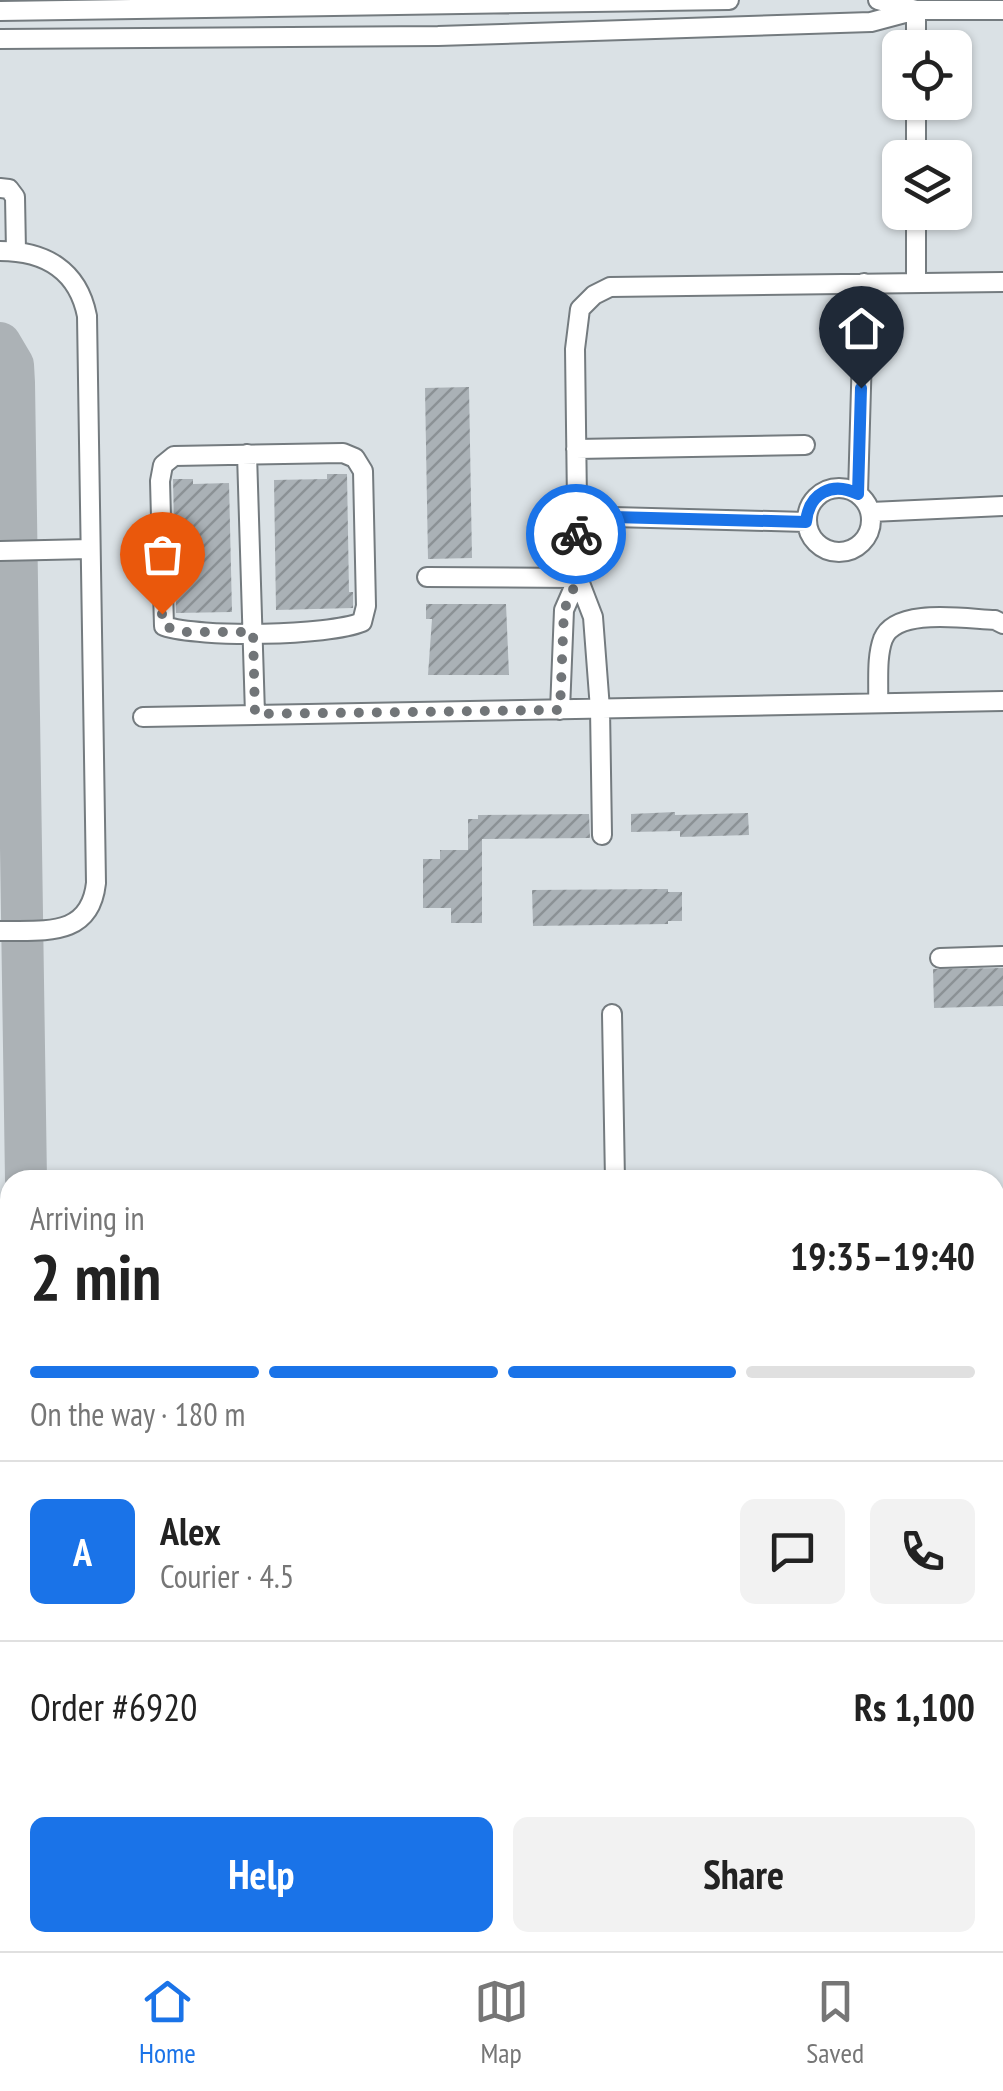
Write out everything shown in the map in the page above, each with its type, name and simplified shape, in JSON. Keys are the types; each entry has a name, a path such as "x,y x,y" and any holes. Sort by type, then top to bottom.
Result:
{"street":[{"path":"0,12 729,0"},
{"path":"878,0 916,10"},
{"path":"438,4 438,36"},
{"path":"0,38 438,36 872,22 949,5 1003,10"},
{"path":"916,10 916,30"},
{"path":"0,188 9,189 16,198 8,251 53,262 76,284 84,301 94,898 81,920 66,926 0,931"},
{"path":"916,230 916,282"},
{"path":"602,834 600,708 592,617 578,578 575,516 576,325 580,309 594,295 610,287 1003,282"},
{"path":"858,494 864,283"},
{"path":"576,449 805,445"},
{"path":"343,453 355,458 363,470 366,606 362,622 344,629 253,632 182,632 164,626 160,481 163,465 174,456 248,454 343,453"},
{"path":"248,454 255,714"},
{"path":"847,488 858,494 871,512 868,536 860,545 838,552 816,544 806,522 813,499 823,491 847,488"},
{"path":"871,512 1003,506"},
{"path":"575,516 806,522"},
{"path":"0,551 90,549"},
{"path":"427,577 578,578"},
{"path":"560,710 564,610 578,578"},
{"path":"878,703 880,650 894,624 914,618 995,620 1003,624"},
{"path":"142,717 1003,701"},
{"path":"940,958 1003,956"},
{"path":"612,1014 615,1170"}],"building":[{"path":"469,387 472,558 428,559 425,388"},
{"path":"327,474 347,474 349,592 353,592 353,608 276,610 274,480 327,479"},
{"path":"173,479 193,479 193,484 229,483 232,612 176,613"},
{"path":"426,604 506,604 509,675 428,675 432,619 426,619"},
{"path":"748,813 749,835 680,837 680,831 631,832 631,814"},
{"path":"589,814 590,838 482,839 482,923 451,923 451,908 423,908 423,859 440,859 440,850 468,850 468,819 478,819 478,815"},
{"path":"532,890 682,892 682,921 533,926"},
{"path":"1003,968 1003,1006 934,1008 933,969"}],"taxiway":[{"path":"0,343 13,365 14,383 26,1170"}],"way so far":[{"path":"162,614 164,626 182,632 253,632 255,714 560,710 564,610 578,578 576,534"}],"route":[{"path":"576,534 575,516 806,522 813,499 823,491 847,488 858,494 861,388"}]}
